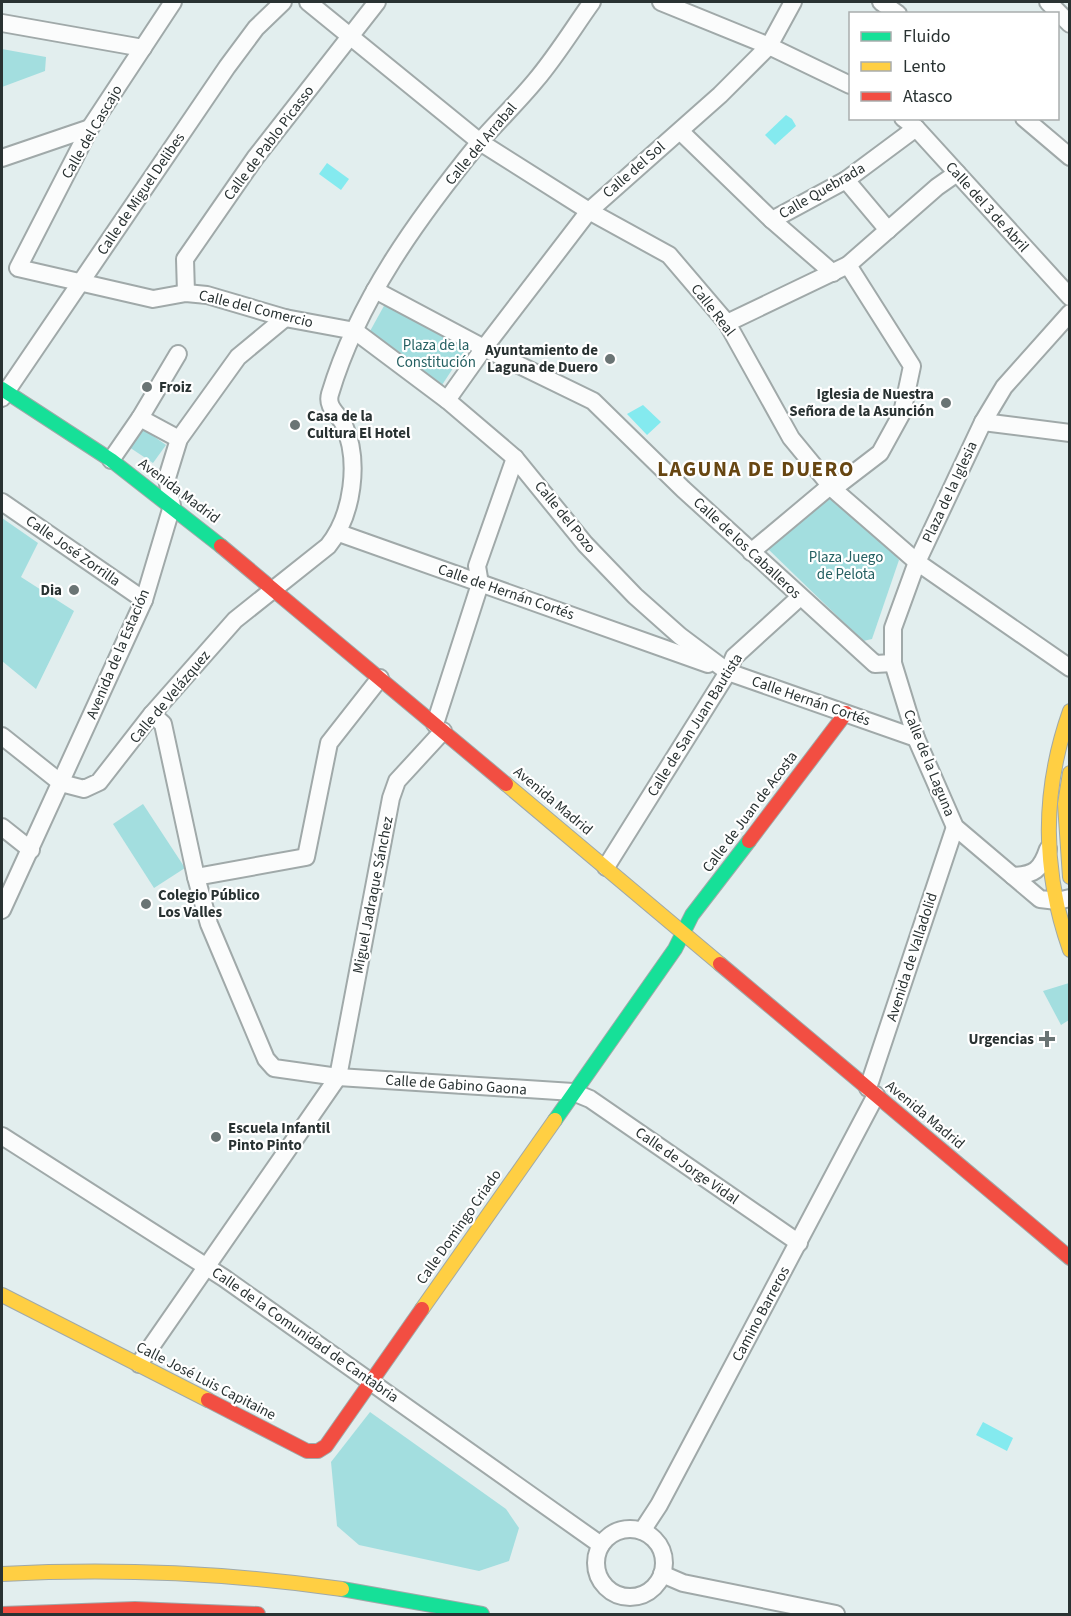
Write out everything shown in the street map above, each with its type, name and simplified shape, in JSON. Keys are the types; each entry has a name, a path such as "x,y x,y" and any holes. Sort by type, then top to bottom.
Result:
{"main road":[{"name":"Avenida Madrid","path":"3,393 111,460 274,588 1070,1258"},
{"path":"1070,711 1053,765 1048,849 1063,900 1070,950"},
{"name":"Calle de Juan de Acosta","path":"573,1092 675,949 692,915 846,713"},
{"path":"1070,773 1065,804 1070,877"},
{"name":"Calle Domingo Criado","path":"372,1382 573,1092"},
{"name":"Calle José Luis Capitaine","path":"2,1295 307,1451 318,1451 326,1446 372,1382"},
{"path":"2,1574 152,1571 276,1579 400,1597 482,1614"},
{"path":"2,1614 135,1609 258,1614"}],"street":[{"name":"Calle de Miguel Delibes","path":"3,393 227,67 256,28 283,2"},
{"name":"Calle Real","path":"308,2 480,142 589,211 669,255 727,323 791,438 832,487 917,562 1070,668"},
{"name":"Calle de Pablo Picasso","path":"186,293 185,259 255,158 376,2"},
{"name":"Calle del Arrabal","path":"375,290 424,213 480,142 538,78 592,2"},
{"path":"661,2 696,8 849,85"},
{"name":"Calle del Sol","path":"484,348 589,211 769,46 793,2"},
{"path":"881,2 895,12"},
{"name":"Calle del Cascajo","path":"18,268 90,128 170,3"},
{"path":"1059,13 1070,24"},
{"path":"2,23 143,48"},
{"path":"1026,120 1070,156"},
{"name":"Calle Quebrada","path":"680,130 772,220 846,180 910,123"},
{"name":"Calle del 3 de Abril","path":"910,123 1070,297"},
{"path":"2,158 90,128"},
{"path":"727,323 848,265 937,187 957,173"},
{"path":"846,180 888,230"},
{"path":"772,220 833,273"},
{"path":"751,552 832,487 880,453 902,413 912,366 848,265"},
{"name":"Calle del Comercio","path":"18,268 153,299 186,293 207,295 285,318 355,331"},
{"path":"339,533 353,476 352,447 343,422 332,410 329,397 355,331 375,290 484,348 447,400 355,331"},
{"name":"Plaza de la Iglesia","path":"917,562 983,422 1004,387 1070,313"},
{"name":"Avenida de la Estación","path":"2,910 144,600 172,506 167,478 179,439 238,357 285,318"},
{"name":"Calle de los Caballeros","path":"484,348 593,401 751,552 875,664 893,663"},
{"path":"111,460 140,418 178,354"},
{"name":"Calle del Pozo","path":"447,400 515,458 585,544 677,644"},
{"path":"140,418 179,439"},
{"path":"983,422 1070,433"},
{"path":"439,727 480,584 477,566 515,458"},
{"name":"Calle José Zorrilla","path":"2,501 144,600"},
{"name":"Calle de Hernán Cortés","path":"339,533 480,584 677,644"},
{"name":"Calle de Velázquez","path":"61,783 84,789 99,782 152,714 235,620 328,546 339,533"},
{"name":"Calle de la Laguna","path":"917,562 893,628 893,663 916,738 955,827 1040,899 1063,900"},
{"name":"Calle de San Juan Bautista","path":"606,867 728,672 735,657 800,597"},
{"name":"Calle Hernán Cortés","path":"677,644 728,672 916,738"},
{"path":"196,878 306,856 329,743 380,678"},
{"name":"Calle de Gabino Gaona","path":"152,714 164,724 196,878 209,924 266,1059 274,1068 338,1077 573,1092"},
{"name":"Miguel Jadraque Sánchez","path":"338,1077 391,798 397,781 439,727"},
{"path":"2,736 61,783"},
{"path":"2,827 31,850"},
{"name":"Avenida de Valladolid","path":"872,1091 955,827"},
{"path":"1013,876 1029,875 1043,863 1048,849"},
{"path":"139,1364 338,1077"},
{"name":"Camino Barreros","path":"642,1531 664,1496 799,1243 872,1091"},
{"name":"Calle de Jorge Vidal","path":"573,1092 590,1100 799,1243"},
{"name":"Calle de la Comunidad de Cantabria","path":"2,1136 207,1266 602,1545"},
{"path":"619,1531 642,1531 651,1536 662,1553 662,1574 649,1591 628,1596 618,1594 608,1589 598,1573 597,1554 602,1545 619,1531"},
{"path":"662,1574 683,1583 836,1614"}],"green space":[{"path":"2,49 46,57 45,71 2,87"},
{"name":"Plaza de la Constitución","path":"385,304 467,347 442,385 369,333"},
{"path":"142,428 166,445 153,463 129,447"},
{"name":"Plaza Juego de Pelota","path":"829,497 887,545 899,560 872,639 863,641 767,548"},
{"path":"2,518 38,543 21,577 74,611 36,689 2,661"},
{"path":"143,804 185,868 154,888 113,824"},
{"path":"1069,983 1069,1020 1061,1025 1043,991"},
{"path":"370,1412 506,1509 519,1528 509,1561 479,1571 359,1545 337,1526 331,1462"}],"shaded area":[{"path":"786,115 796,126 775,145 765,135"},
{"path":"327,163 349,179 341,190 319,174"},
{"path":"643,405 661,422 647,435 627,414"},
{"path":"983,1422 1013,1438 1007,1451 976,1435"}],"traffic: fast":[{"path":"2,389 111,460 221,546"},
{"path":"555,1120 675,949 692,915 749,841"},
{"path":"342,1589 482,1614"}],"traffic: slow":[{"path":"1070,711 1054,771 1049,830 1054,890 1070,950"},
{"path":"1070,773 1065,804 1070,877"},
{"path":"506,784 720,964"},
{"path":"422,1309 555,1120"},
{"path":"2,1295 208,1400"},
{"path":"2,1574 172,1573 257,1579 342,1589"}],"traffic: jam":[{"path":"221,546 506,784"},
{"path":"749,841 846,713"},
{"path":"720,964 1070,1258"},
{"path":"208,1400 307,1451 318,1451 326,1446 422,1309"},
{"path":"2,1614 135,1609 258,1614"}],"place":[{"name":"Ayuntamiento de Laguna de Duero","path":"610,359"},
{"name":"Froiz","path":"147,387"},
{"name":"Iglesia de Nuestra Señora de la Asunción","path":"946,403"},
{"name":"Casa de la Cultura El Hotel","path":"295,425"},
{"name":"Dia","path":"74,590"},
{"name":"Colegio Público Los Valles","path":"146,904"},
{"name":"Urgencias","path":"1047,1039"},
{"name":"Escuela Infantil Pinto Pinto","path":"216,1137"}],"district":[{"name":"LAGUNA DE DUERO","path":"756,469"}]}
